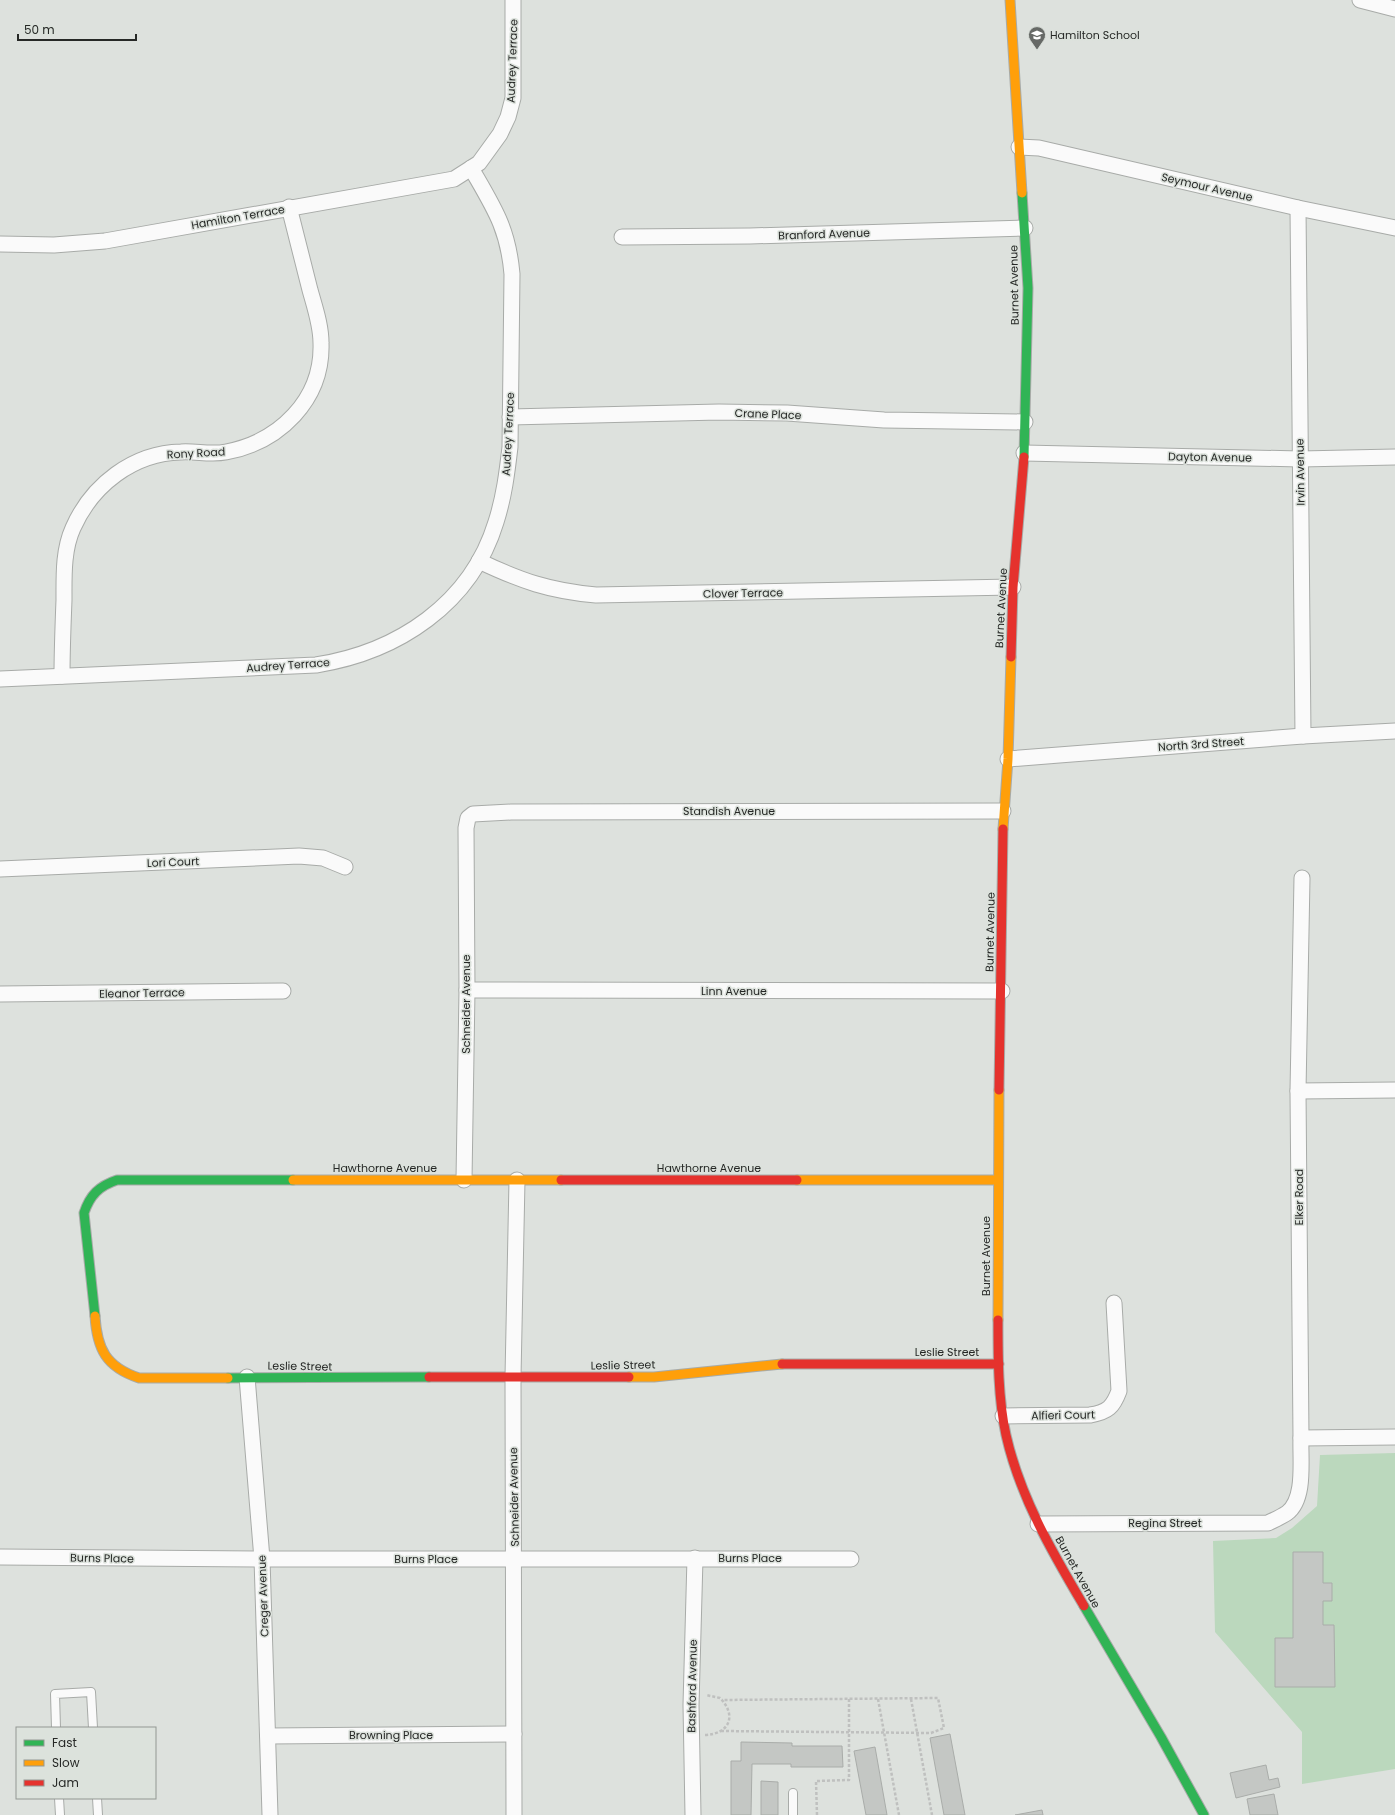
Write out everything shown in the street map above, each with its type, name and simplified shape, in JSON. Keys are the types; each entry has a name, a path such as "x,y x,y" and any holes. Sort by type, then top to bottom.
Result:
{"street":[{"name":"Audrey Terrace","path":"0,679 316,665 361,655 389,644 422,624 456,594 479,561 496,523 503,499 510,447 512,274 510,254 499,217 471,168 479,162 500,134 508,117 513,98 513,0"},
{"name":"Burnet Avenue","path":"1010,0 1028,288 1024,453 1013,587 1008,759 1003,811 1002,991 998,1180 999,1364 1003,1416 1010,1454 1025,1495 1038,1524 1069,1581 1204,1815"},
{"path":"1360,0 1395,8"},
{"name":"Seymour Avenue","path":"1019,148 1039,148 1298,208 1395,228"},
{"name":"Hamilton Terrace","path":"0,244 54,245 105,241 289,207 454,179 471,168"},
{"name":"Rony Road","path":"62,676 66,553 73,529 92,496 121,470 156,455 181,452 224,453 257,444 276,432 293,417 312,389 321,356 320,331 289,207"},
{"name":"Irvin Avenue","path":"1298,208 1303,736"},
{"name":"Branford Avenue","path":"622,237 750,236 1025,228"},
{"name":"Crane Place","path":"510,417 757,413 884,420 1025,422"},
{"name":"Dayton Avenue","path":"1024,453 1300,459 1395,457"},
{"name":"Clover Terrace","path":"479,561 535,586 556,591 596,595 1013,587"},
{"name":"North 3rd Street","path":"1008,759 1303,736 1395,731"},
{"name":"Standish Avenue","path":"466,828 468,818 473,814 511,812 1003,811"},
{"name":"Schneider Avenue","path":"464,1180 467,990 466,828"},
{"name":"Lori Court","path":"0,869 299,856 323,858 345,867"},
{"name":"Elker Road","path":"1288,1512 1296,1503 1300,1491 1301,1438 1298,1091 1302,878"},
{"name":"Linn Avenue","path":"467,990 1002,991"},
{"name":"Eleanor Terrace","path":"0,994 283,991"},
{"path":"1298,1091 1395,1090"},
{"name":"Hawthorne Avenue","path":"247,1377 139,1378 123,1374 112,1365 102,1351 98,1337 84,1213 87,1201 105,1183 117,1180 998,1180"},
{"name":"Schneider Avenue","path":"514,1815 515,1559 513,1377 517,1180"},
{"name":"Alfieri Court","path":"1003,1416 1090,1416 1100,1414 1114,1404 1119,1391 1114,1303"},
{"name":"Leslie Street","path":"247,1377 383,1379 654,1377 782,1364 999,1364"},
{"name":"Creger Avenue","path":"247,1377 262,1559 270,1815"},
{"path":"1301,1438 1395,1437"},
{"name":"Regina Street","path":"1038,1524 1268,1522 1288,1512"},
{"name":"Burns Place","path":"0,1557 262,1559 851,1559"},
{"name":"Bashford Avenue","path":"693,1815 691,1696 695,1558"},
{"name":"Browning Place","path":"268,1736 514,1734"}],"lane":[{"path":"56,1727 55,1694 91,1692 93,1727"},
{"path":"793,1793 793,1815"},
{"path":"59,1799 60,1815"},
{"path":"97,1799 98,1815"}],"path":[{"path":"691,1696 715,1696 722,1700 729,1709 730,1716 728,1723 721,1731"},
{"path":"692,1735 711,1734 721,1731 931,1733 944,1728 938,1698 722,1700"},
{"path":"817,1815 816,1780 849,1780 849,1699"},
{"path":"878,1699 899,1815"},
{"path":"911,1699 932,1815"}],"green space":[{"path":"1395,1453 1395,1769 1302,1784 1302,1732 1215,1632 1213,1541 1276,1538 1292,1528 1317,1506 1320,1455"}],"building":[{"path":"1293,1552 1323,1552 1323,1583 1332,1583 1332,1601 1323,1601 1323,1625 1334,1625 1335,1687 1275,1687 1275,1638 1293,1638"},
{"path":"950,1734 965,1815 944,1815 930,1738"},
{"path":"741,1742 792,1743 792,1746 842,1746 843,1767 791,1767 791,1764 752,1764 751,1815 731,1815 731,1761 741,1761"},
{"path":"875,1747 887,1815 866,1815 854,1751"},
{"path":"1266,1765 1269,1780 1278,1778 1280,1787 1236,1798 1230,1773"},
{"path":"761,1781 778,1782 778,1815 761,1815"},
{"path":"1274,1794 1278,1815 1250,1815 1247,1799"},
{"path":"1042,1810 1043,1815 1015,1815"}],"traffic: fast":[{"path":"1022,193 1028,288 1024,457"},
{"path":"95,1316 84,1213 92,1196 100,1188 117,1180 293,1180"},
{"path":"228,1378 429,1377"},
{"path":"1084,1606 1161,1737 1204,1815"}],"traffic: slow":[{"path":"1010,0 1022,193"},
{"path":"1003,829 1008,759 1011,657"},
{"path":"998,1320 999,1090"},
{"path":"293,1180 561,1180"},
{"path":"797,1180 998,1180"},
{"path":"95,1316 98,1338 105,1355 118,1368 128,1374 139,1378 228,1378"},
{"path":"629,1377 654,1377 782,1364"}],"traffic: jam":[{"path":"1011,657 1013,587 1024,457"},
{"path":"999,1090 1003,829"},
{"path":"561,1180 797,1180"},
{"path":"998,1320 998,1363 1001,1407 1012,1458 1028,1502 1038,1524 1084,1606"},
{"path":"782,1364 999,1364"},
{"path":"429,1377 629,1377"}],"place":[{"name":"Hamilton School","path":"1037,50"}]}
